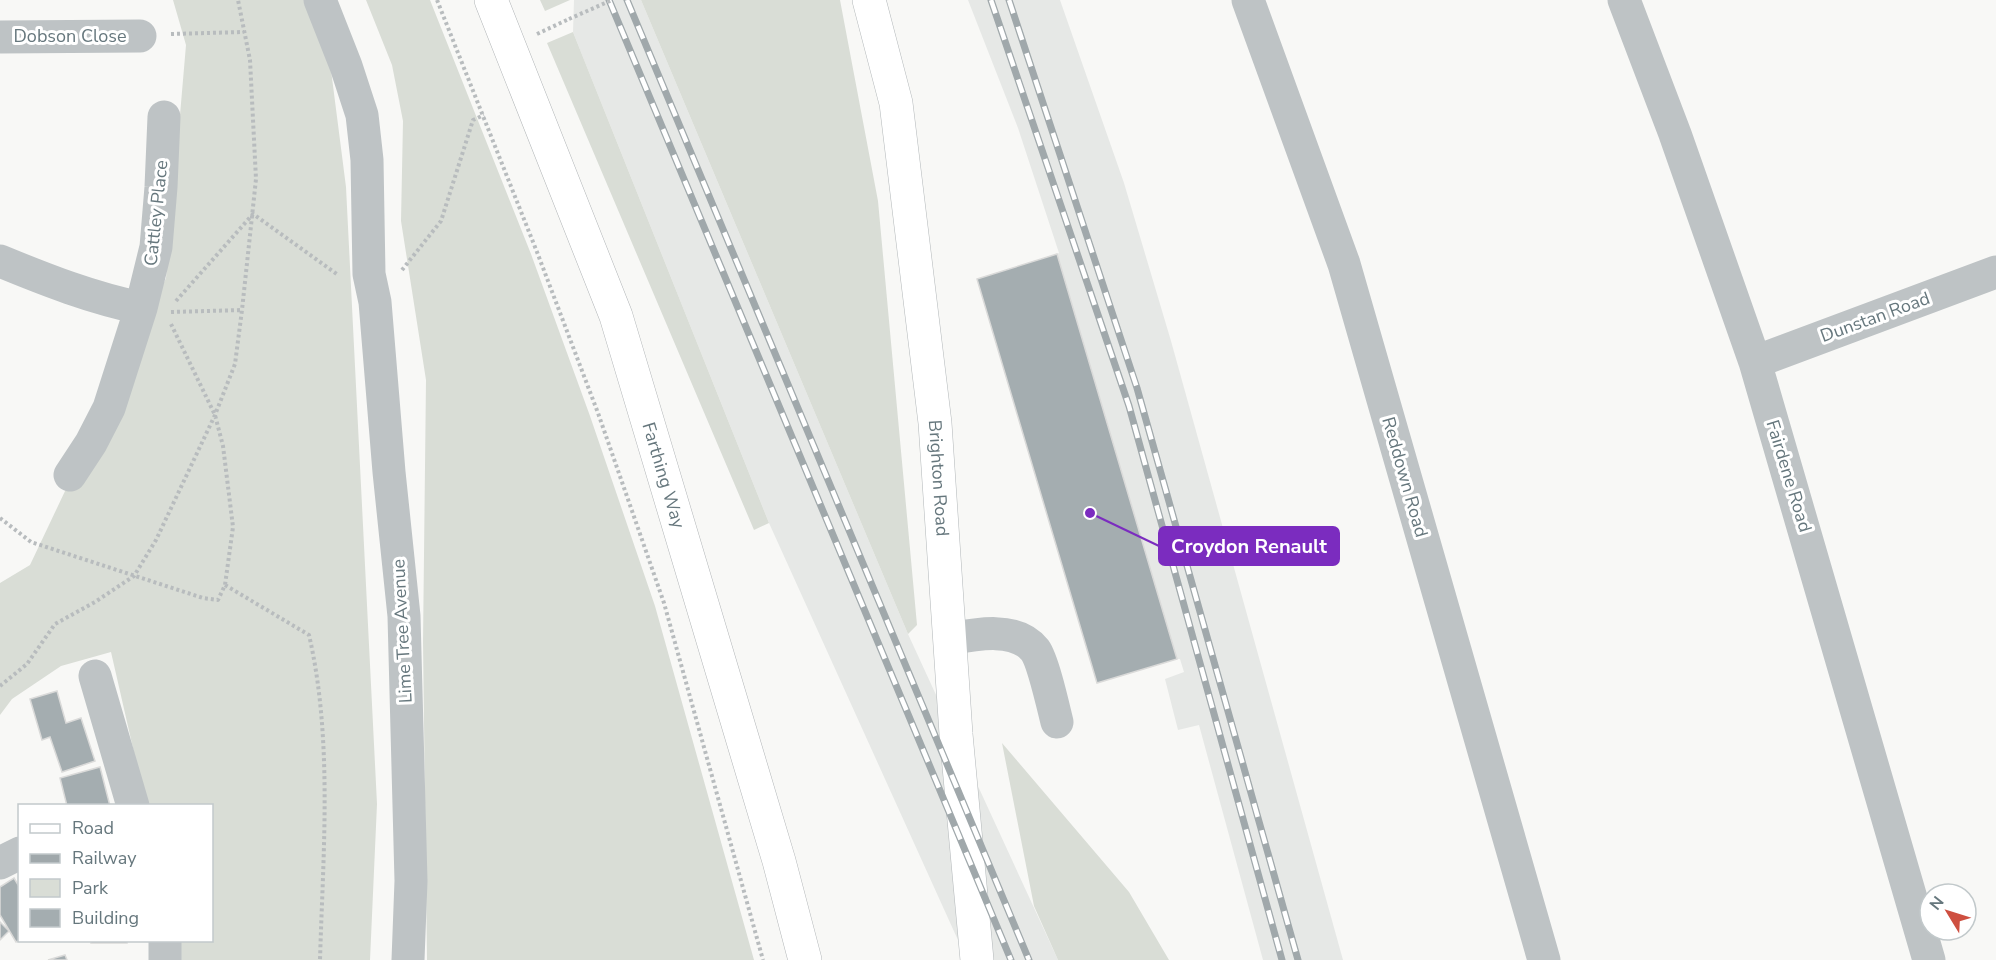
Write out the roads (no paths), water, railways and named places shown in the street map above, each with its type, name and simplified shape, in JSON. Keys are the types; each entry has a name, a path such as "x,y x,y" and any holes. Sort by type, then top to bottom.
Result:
{"main road":[{"name":"Farthing Way","path":"490,0 616,316 776,849 805,960"},
{"name":"Brighton Road","path":"869,0 896,103 935,423 956,734 977,960"}],"street":[{"name":"Lime Tree Avenue","path":"320,0 362,115 367,160 369,274 375,302 404,616 411,880 408,960"},
{"name":"Reddown Road","path":"1248,0 1344,264 1544,960"},
{"name":"Fairdene Road","path":"1624,0 1679,145 1755,362 1929,960"},
{"name":"Dobson Close","path":"0,37 140,36"},
{"name":"Cattley Place","path":"70,476 109,408 153,310 164,117"},
{"path":"0,261 109,301 153,310"},
{"name":"Dunstan Road","path":"1755,362 1996,272"},
{"path":"950,639 990,633 1015,637 1028,643 1036,652 1058,722"},
{"path":"95,676 132,804"},
{"path":"0,863 18,854"},
{"path":"165,942 165,960"}],"railway":[{"path":"609,0 1011,960"},
{"path":"627,0 1029,960"},
{"path":"991,0 1129,406 1282,960"},
{"path":"1009,0 1137,388 1298,960"}],"place":[{"name":"Croydon Renault","path":"1090,513"}]}
